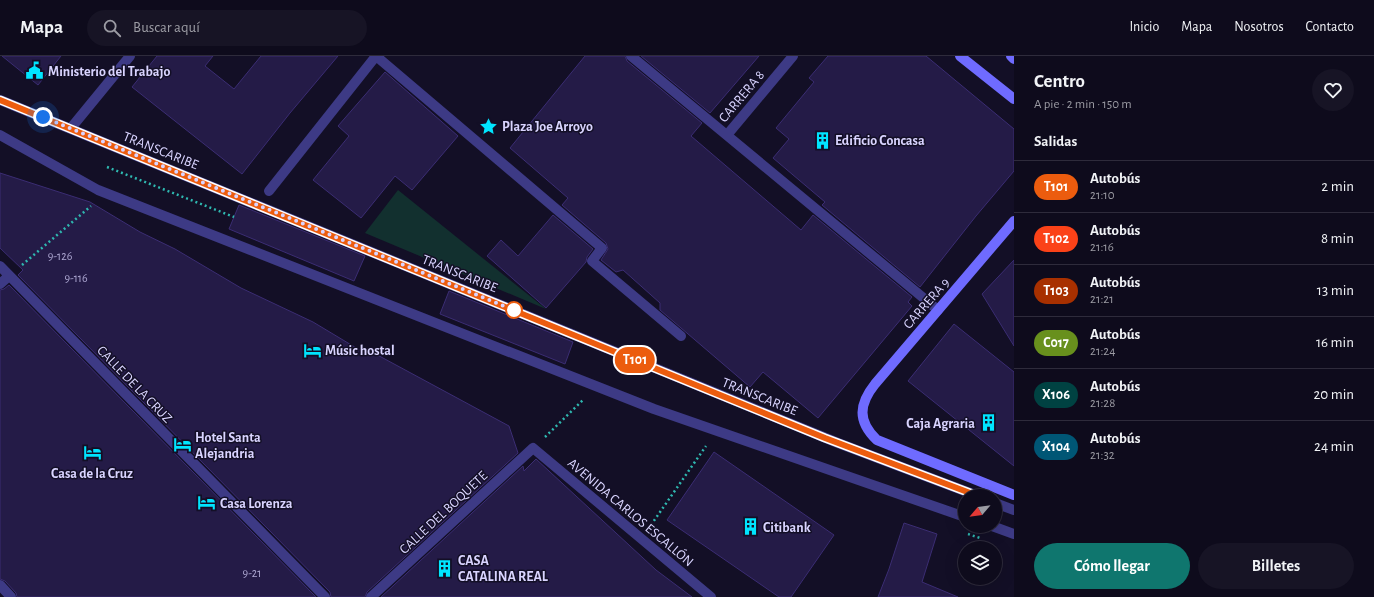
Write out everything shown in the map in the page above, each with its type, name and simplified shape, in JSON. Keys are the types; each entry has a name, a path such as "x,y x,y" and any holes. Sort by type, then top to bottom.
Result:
{"street":[{"path":"71,128 130,56"},
{"path":"269,191 376,56 602,248 592,261 681,336"},
{"path":"631,56 938,310"},
{"name":"CARRERA 8","path":"727,135 793,56"},
{"path":"960,56 1014,99"},
{"path":"1011,56 1014,59"},
{"name":"TRANSCARIBE","path":"0,100 831,440 960,489"},
{"path":"0,135 98,190 654,409 958,515"},
{"name":"CARRERA 9","path":"1014,221 867,394 863,405 862,416 870,433 877,440 1014,495"},
{"name":"CALLE DE LA CRUZ","path":"0,266 325,597"},
{"path":"0,284 9,276"},
{"name":"AVENIDA CARLOS ESCALLÓN","path":"533,448 711,597"},
{"name":"CALLE DEL BOQUETE","path":"371,597 533,448"},
{"path":"1002,505 1014,510"},
{"path":"1002,530 1014,534"},
{"path":"0,585 11,597"}],"path":[{"path":"107,167 234,217"},
{"path":"9,276 94,203"},
{"path":"533,448 584,398"},
{"path":"641,539 707,444"}],"green space":[{"path":"398,190 546,309 365,233"}],"building":[{"name":"Ministerio del Trabajo","path":"2,56 61,56 38,85"},
{"path":"157,56 213,56 205,66 234,89 261,56 338,56 290,113 242,174 132,87"},
{"path":"585,56 625,56 627,61 702,123 691,136 801,230 813,215 912,297 908,302 912,306 818,418 763,372 750,387 660,310 660,303 623,270 616,272 601,260 608,249 606,243 562,205 568,198 510,148"},
{"path":"641,56 759,56 710,113"},
{"path":"828,56 926,56 1014,129 1014,171 920,287 822,205 825,202 773,158 789,139 776,128 814,82 809,78"},
{"path":"385,72 458,136 412,190 395,176 361,218 313,180 349,136 338,126"},
{"path":"0,173 90,202 140,232 175,249 241,288 313,322 368,355 370,351 509,426 518,453 367,592 365,597 331,597 330,592 18,275 23,270 0,248"},
{"path":"239,205 365,256 354,281 229,229"},
{"path":"553,215 593,249 587,257 586,262 546,308 487,256 501,240 518,256"},
{"path":"1014,260 1014,346 982,294"},
{"path":"9,285 316,597 17,597 16,593 5,581 0,579 0,290"},
{"path":"449,291 573,342 565,364 440,314"},
{"name":"Caja Agraria","path":"954,324 1014,372 1014,466 908,381"},
{"name":"Citibank","path":"714,452 834,535 791,597 779,597 667,520"},
{"path":"536,459 656,570 692,597 381,597 523,466 524,471"},
{"path":"904,523 937,534 922,582 958,597 878,597"}],"bus line":[{"name":"T101","path":"0,100 272,210 825,438 960,489"}],"place":[{"name":"Ministerio del Trabajo","path":"35,71"},
{"name":"Plaza Joe Arroyo","path":"489,126"},
{"name":"Edificio Concasa","path":"822,140"},
{"name":"Músic hostal","path":"312,350"},
{"name":"Caja Agraria","path":"988,423"},
{"name":"Hotel Santa Alejandria","path":"182,445"},
{"name":"Casa de la Cruz","path":"92,453"},
{"name":"Casa Lorenza","path":"207,503"},
{"name":"Citibank","path":"750,527"},
{"name":"CASA CATALINA REAL","path":"445,568"}],"route":[{"path":"43,117 521,313 514,310"}]}
